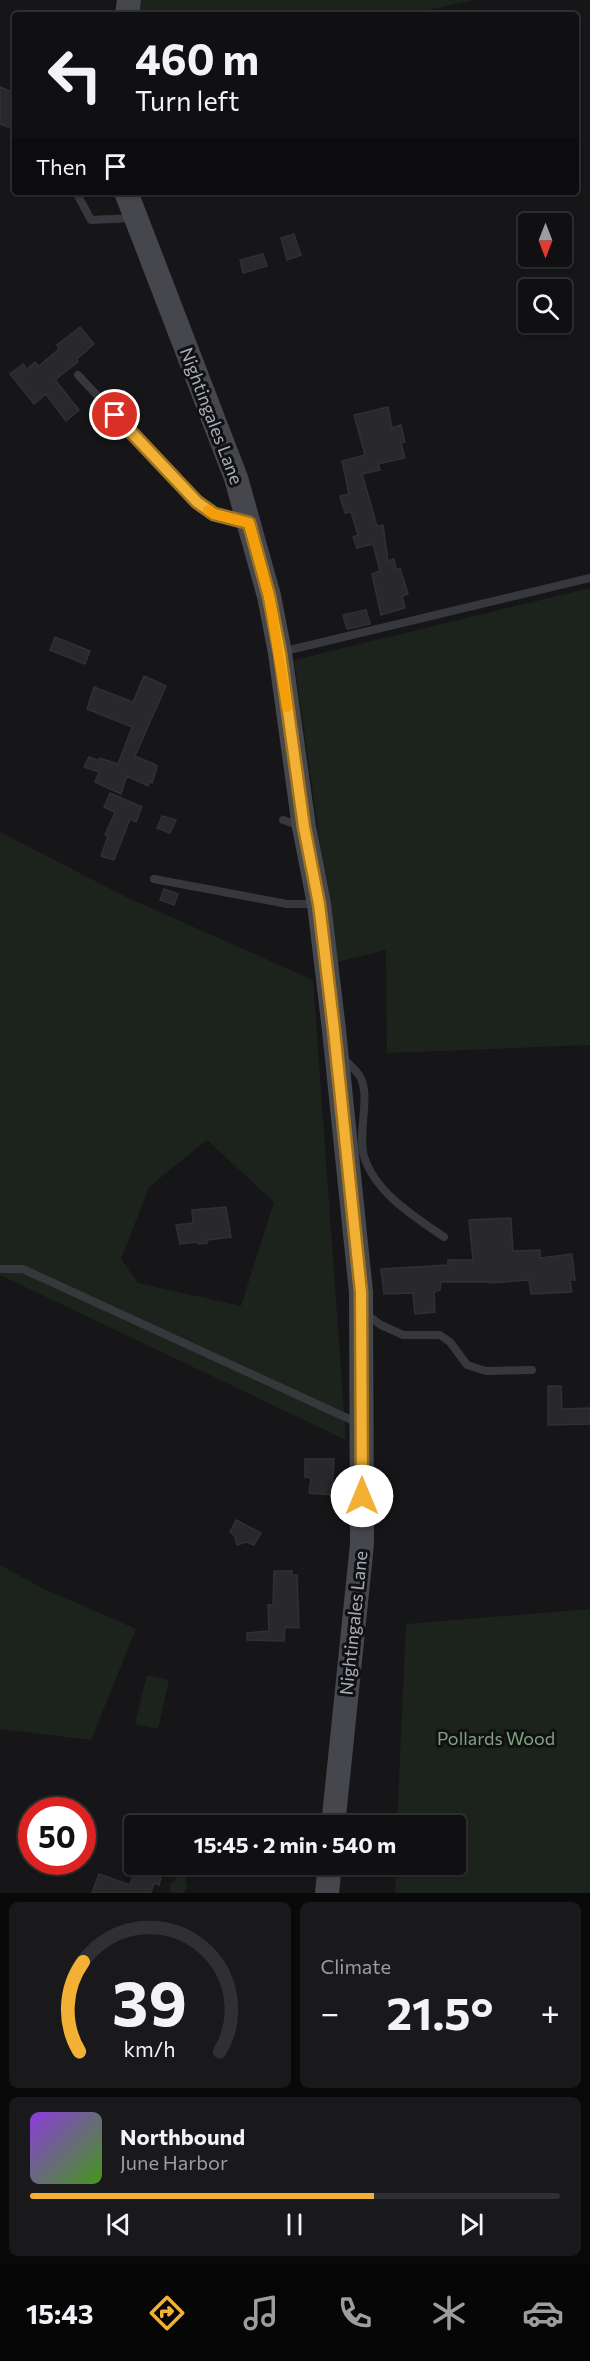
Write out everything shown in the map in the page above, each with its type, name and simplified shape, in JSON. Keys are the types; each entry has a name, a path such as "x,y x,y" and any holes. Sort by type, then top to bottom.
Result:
{"main road":[{"name":"Nightingales Lane","path":"127,195 236,478 269,596 280,653 293,823 319,904 361,1292 362,1544 334,1815"},
{"path":"327,1893 329,1875"}],"lane":[{"path":"78,195 91,220 135,218"},
{"path":"78,375 197,502 214,514 249,523"},
{"path":"280,653 590,579"},
{"path":"154,879 288,904 319,904"},
{"path":"336,1051 359,1075 364,1087 363,1150 370,1169 384,1188 409,1213 444,1237"},
{"path":"0,1269 23,1269 361,1425"},
{"path":"360,1311 381,1325 403,1335 440,1335 450,1342 467,1365 486,1371 532,1370"}],"green space":[{"path":"141,0 475,0 417,12 139,12"},
{"path":"590,588 590,1045 387,1053 386,950 337,962 294,660"},
{"path":"0,832 126,897 313,980 346,1440 0,1275","holes":["207,1140 274,1202 241,1306 138,1283 121,1259 149,1187"]},
{"path":"0,1565 42,1588 136,1629 91,1740 0,1729"},
{"name":"Pollards Wood","path":"590,1609 590,1893 395,1893 396,1875 466,1875 466,1815 397,1815 406,1624"},
{"path":"147,1675 169,1680 158,1729 135,1724"},
{"path":"179,1876 185,1877 187,1887 183,1893 170,1893 170,1884"}],"building":[{"path":"0,87 12,92 12,129 0,124"},
{"path":"294,234 301,255 287,260 281,238"},
{"path":"263,254 267,266 243,273 240,260"},
{"path":"80,327 94,344 77,359 78,362 55,380 79,410 66,421 46,394 34,404 10,374 23,364 27,369 35,362 39,366 59,349 57,345"},
{"path":"388,407 392,428 401,425 405,442 401,443 405,458 378,464 380,470 362,474 377,526 383,525 388,561 394,559 396,570 400,568 408,594 402,596 405,608 381,615 372,574 380,571 373,544 357,548 353,537 358,535 351,512 345,513 340,496 349,494 342,461 365,455 354,415"},
{"path":"366,610 370,624 347,629 343,615"},
{"path":"55,637 90,651 85,664 50,650"},
{"path":"144,676 166,686 135,756 157,767 152,783 150,781 148,786 127,776 121,794 95,782 99,772 84,767 89,757 118,764 132,727 87,709 94,687 133,702"},
{"path":"110,793 142,807 136,822 130,819 114,860 101,856 108,836 105,835 115,812 104,807"},
{"path":"162,816 176,820 170,833 157,828"},
{"path":"164,889 178,894 174,905 160,900"},
{"path":"226,1207 231,1237 207,1240 207,1243 180,1244 176,1225 193,1223 192,1210"},
{"path":"511,1218 513,1251 540,1250 540,1258 572,1254 575,1280 570,1280 572,1292 531,1294 529,1280 489,1283 441,1282 440,1290 434,1292 435,1312 415,1314 413,1293 384,1294 381,1269 448,1265 448,1260 473,1260 469,1220"},
{"path":"548,1386 561,1386 562,1409 590,1408 590,1424 548,1425"},
{"path":"305,1459 334,1459 332,1495 309,1493 311,1478 305,1477"},
{"path":"236,1520 261,1533 254,1545 246,1542 237,1545 234,1535 230,1532"},
{"path":"274,1571 292,1571 292,1575 297,1575 299,1628 285,1627 284,1641 247,1640 247,1633 269,1631 268,1605 273,1605"},
{"path":"99,1874 130,1885 133,1875 162,1875 159,1885 154,1883 151,1893 92,1893"}],"slow traffic":[{"path":"208,510 214,514 249,523 269,596 287,707"}],"route":[{"path":"115,415 197,502 214,514 249,523 269,596 280,653 304,827 319,904 334,1030 361,1292 362,1496"}]}
